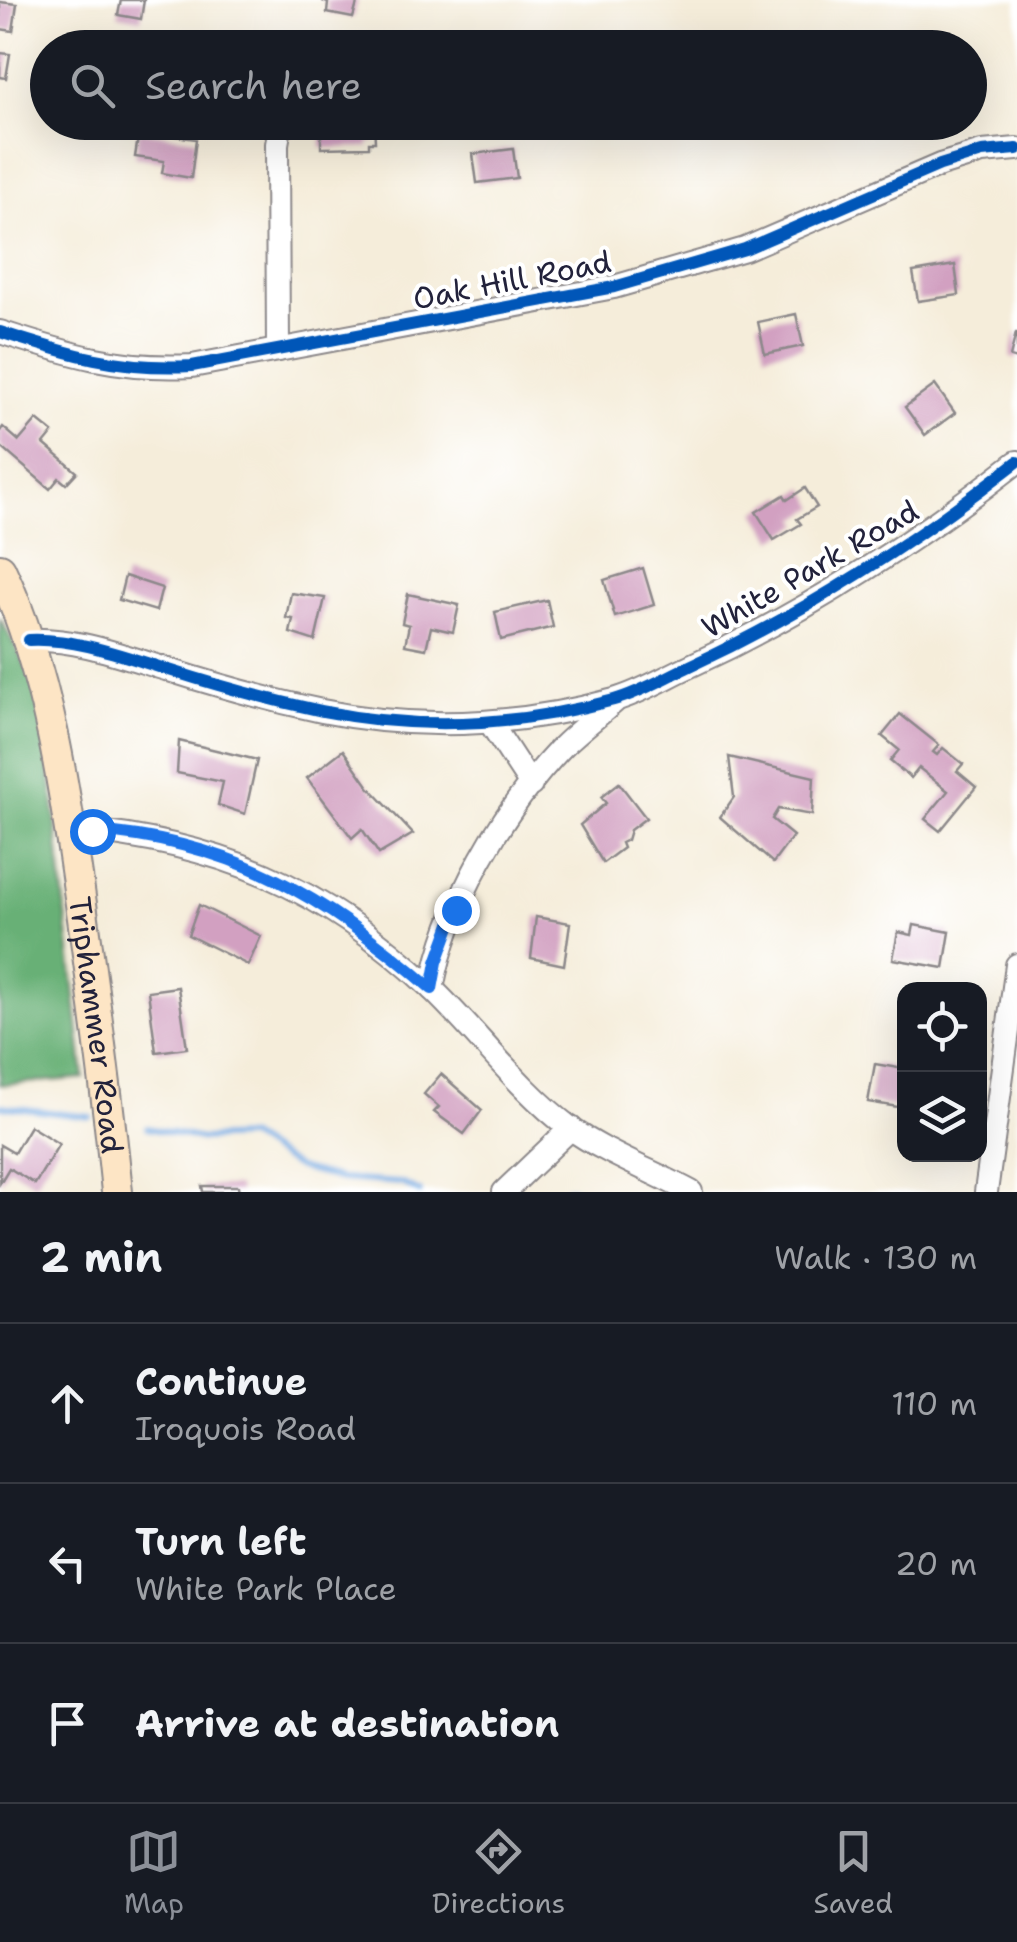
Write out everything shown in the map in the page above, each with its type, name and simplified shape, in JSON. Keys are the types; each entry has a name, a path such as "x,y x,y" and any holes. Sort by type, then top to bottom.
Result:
{"street":[{"path":"278,140 278,350"},
{"name":"Oak Hill Road","path":"0,332 95,361 160,368 192,366 614,287 744,250 940,165 982,152 1017,149"},
{"name":"White Park Road","path":"29,640 56,638 244,693 348,716 409,724 491,724 617,700 772,626 942,521 1017,462"},
{"name":"Triphammer Road","path":"0,569 29,640 71,830 118,1192"},
{"path":"432,989 437,962 456,910 483,857 531,785 565,744 617,700"},
{"path":"491,724 531,785"},
{"path":"71,830 138,836 242,863 292,886 383,946 432,989 482,1045 571,1128 691,1192"},
{"path":"986,1192 1017,965"},
{"path":"504,1192 571,1128"}],"green space":[{"path":"0,618 42,696 84,1078 0,1085"}],"building":[{"path":"121,0 144,0 141,19 118,15"},
{"path":"320,0 358,0 353,18 327,13 328,3"},
{"path":"0,2 17,4 13,31 0,29"},
{"path":"0,53 10,54 6,78 0,77"},
{"path":"138,140 196,140 191,178 162,173 164,161 135,157"},
{"path":"321,140 375,140 369,142 369,147 321,148"},
{"path":"513,149 517,178 477,183 473,154"},
{"path":"955,265 959,295 918,301 913,272"},
{"path":"796,314 803,346 765,354 758,322"},
{"path":"1017,333 1017,359 1010,357"},
{"path":"935,385 955,413 925,435 905,407"},
{"path":"37,420 53,433 44,444 77,472 66,484 59,478 50,489 0,446 3,427 19,441"},
{"path":"805,488 817,507 797,519 801,524 774,540 756,512"},
{"path":"643,568 654,605 615,617 604,580"},
{"path":"125,576 162,588 156,611 119,600"},
{"path":"291,593 325,598 315,641 290,633 293,619 286,618"},
{"path":"408,594 459,605 453,632 431,627 426,649 405,645 409,625 402,623"},
{"path":"547,600 553,627 501,640 495,612"},
{"path":"900,714 939,745 933,752 937,755 943,748 963,764 957,771 976,787 940,831 925,819 948,791 919,768 911,778 890,761 899,750 882,736"},
{"path":"179,741 257,760 245,814 218,805 223,782 177,773"},
{"path":"343,750 369,787 413,834 379,854 362,829 352,838 307,778"},
{"path":"729,757 814,777 812,815 778,809 772,819 793,836 773,863 720,817 734,797"},
{"path":"619,783 646,818 630,830 627,840 621,843 623,848 603,863 580,825 606,803 601,797"},
{"path":"199,905 261,936 248,965 188,935"},
{"path":"536,917 570,923 564,965 531,958"},
{"path":"914,925 950,932 944,968 893,959 898,932 912,935"},
{"path":"178,987 187,1048 156,1052 148,991"},
{"path":"875,1064 897,1068 897,1107 868,1102"},
{"path":"441,1074 482,1110 464,1134 434,1112 439,1107 424,1094"},
{"path":"30,1126 59,1144 35,1184 9,1168 0,1183 0,1145 14,1153"},
{"path":"202,1186 238,1186 239,1192 203,1192"}],"waterway":[{"path":"0,1106 90,1117"},
{"path":"147,1128 202,1139 248,1137 298,1168 341,1179 401,1183 420,1192"},
{"path":"563,1192 580,1192"}],"cycle path":[{"path":"0,332 94,359 192,366 614,287 745,249 940,165 982,152 1017,149"},
{"path":"29,640 100,649 245,692 359,717 468,723 541,716 614,700 734,645 818,599 900,547 1017,462"}],"route":[{"path":"92,831 191,848 242,863 292,886 383,946 432,989 437,962 456,910"}]}
